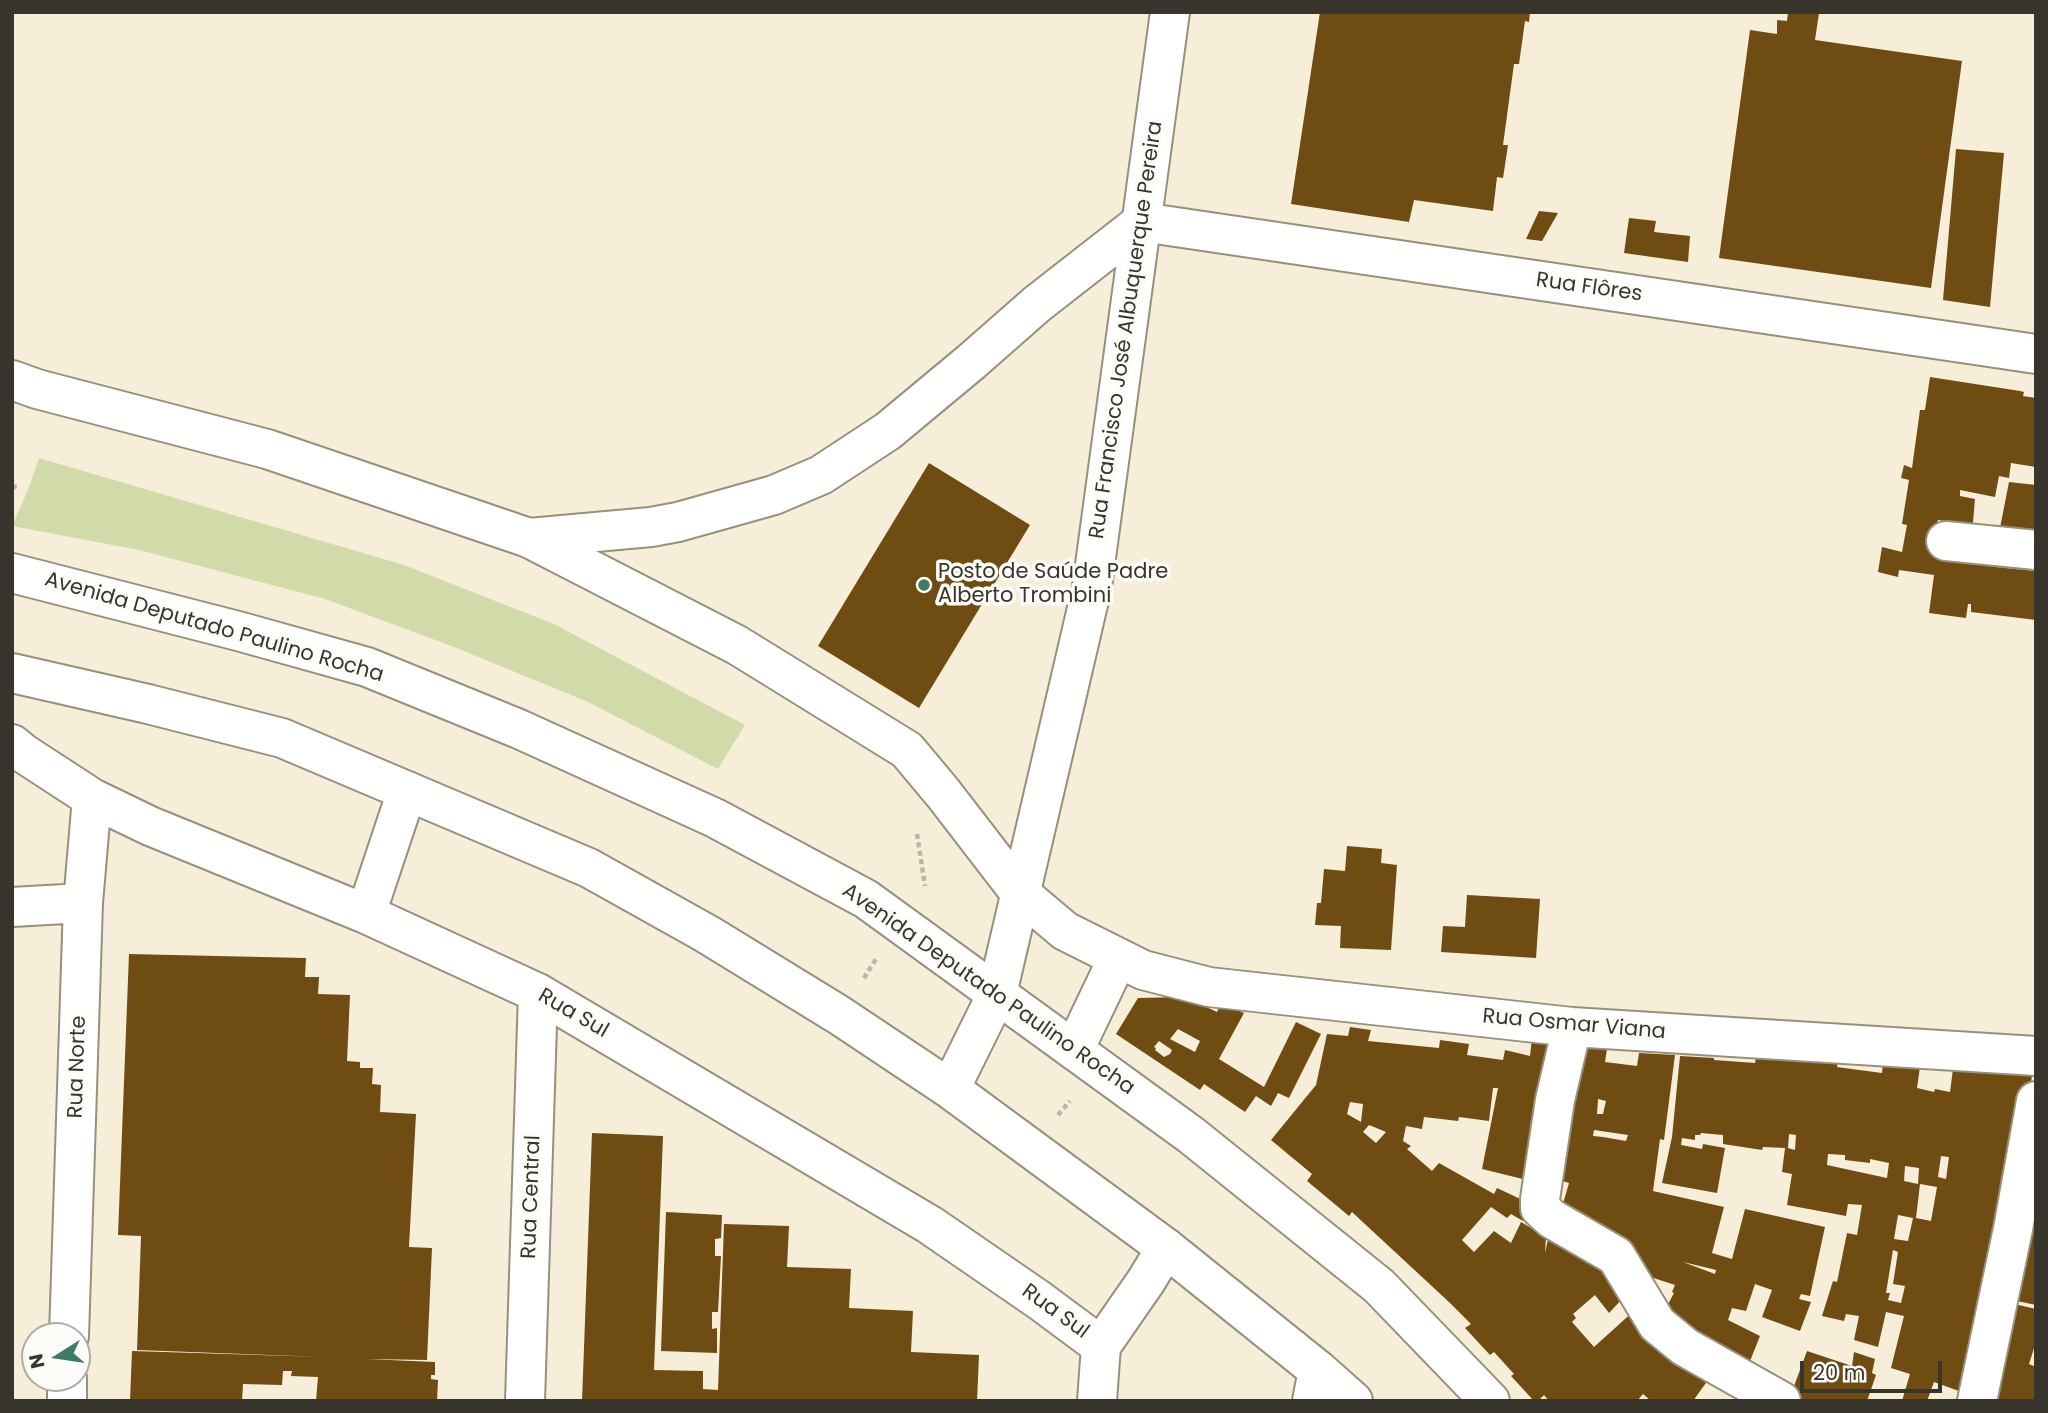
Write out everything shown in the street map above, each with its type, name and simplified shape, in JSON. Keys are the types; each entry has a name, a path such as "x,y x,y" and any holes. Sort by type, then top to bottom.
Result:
{"street":[{"name":"Rua Francisco José Albuquerque Pereira","path":"950,1089 997,994 1092,586 1170,12"},
{"name":"Rua Flôres","path":"1142,222 2036,354"},
{"path":"529,538 678,522 774,495 821,475 888,430 1037,304 1142,222"},
{"path":"12,380 37,389 267,449 529,538 737,645 907,750 1020,893"},
{"path":"1946,541 2036,551"},
{"name":"Avenida Deputado Paulino Rocha","path":"12,573 368,667 519,729 715,818 866,899 1191,1135 1379,1286 1490,1401"},
{"path":"12,673 282,738 589,868 707,934 950,1089 1166,1248 1315,1385 1353,1401"},
{"name":"Rua Sul","path":"12,744 92,798 150,826 366,914 538,993 930,1225 1040,1300 1101,1346"},
{"path":"366,914 407,791"},
{"name":"Rua Norte","path":"69,1322 83,903 92,798"},
{"name":"Rua Osmar Viana","path":"1020,893 1065,931 1118,958 1143,970 1209,987 1572,1027 2036,1056"},
{"path":"12,907 83,903"},
{"path":"1073,1050 1118,958"},
{"name":"Rua Central","path":"525,1401 538,993"},
{"path":"1572,1027 1555,1100 1540,1208 1552,1219 1616,1256 1657,1324 1685,1347 1781,1401"},
{"path":"1977,1401 2013,1229 2036,1101"},
{"name":"Rua Sul","path":"1097,1401 1101,1346 1166,1248"}],"path":[{"path":"12,486 19,488"},
{"path":"915,821 925,886"},
{"path":"860,985 880,954"},
{"path":"1056,1117 1072,1099"}],"green space":[{"path":"39,458 404,565 554,624 745,725 718,769 588,702 454,647 325,599 139,550 12,526"}],"building":[{"path":"1320,12 1530,12 1529,22 1525,21 1519,64 1514,64 1503,145 1508,145 1503,178 1497,177 1493,211 1414,200 1409,222 1291,204"},
{"path":"1788,12 1819,13 1815,40 1962,61 1931,288 1719,258 1750,30 1777,34 1777,20 1787,21"},
{"path":"1956,149 2004,153 1990,307 1943,300"},
{"path":"1539,211 1558,213 1542,241 1526,239"},
{"path":"1629,218 1656,221 1654,232 1690,236 1688,262 1624,253"},
{"path":"1930,377 2020,391 2024,392 2023,396 2036,398 2036,467 2011,463 2009,478 1999,476 1995,497 1960,490 1960,496 1975,499 1972,534 1956,523 1938,520 1936,529 1996,556 1996,567 2036,571 2036,620 1971,612 1971,604 1968,604 1966,618 1929,613 1934,575 1899,570 1898,577 1878,572 1882,547 1902,552 1907,525 1902,524 1909,480 1901,478 1904,465 1912,468 1920,410 1925,410"},
{"name":"Posto de Saúde Padre Alberto Trombini","path":"929,463 1030,525 919,708 818,646"},
{"path":"2009,482 2036,485 2036,544 1998,538"},
{"path":"1347,846 1382,849 1381,863 1397,865 1391,950 1340,948 1341,926 1315,925 1317,903 1321,903 1324,869 1345,871"},
{"path":"1467,895 1540,899 1536,958 1441,952 1443,926 1465,927"},
{"path":"129,954 306,958 305,977 319,977 318,994 350,995 347,1061 360,1062 360,1068 373,1068 372,1084 381,1085 380,1112 416,1114 409,1247 432,1248 427,1360 366,1359 435,1362 435,1375 431,1375 431,1379 438,1380 437,1401 316,1401 318,1377 291,1376 292,1371 283,1371 282,1385 243,1384 242,1401 130,1401 132,1351 323,1357 137,1350 141,1236 118,1235"},
{"path":"1185,997 1217,1012 1221,1003 1244,1013 1219,1059 1264,1087 1296,1022 1321,1034 1289,1098 1278,1093 1271,1106 1256,1096 1245,1112 1204,1084 1200,1090 1116,1034 1138,998","holes":["1178,1029 1200,1041 1195,1052 1170,1039","1159,1041 1172,1050 1170,1054 1164,1057 1155,1050 1154,1047"]},
{"path":"1350,1027 1371,1030 1368,1041 1439,1048 1440,1040 1469,1044 1467,1055 1503,1060 1505,1050 1530,1056 1532,1038 1560,1040 1535,1182 1482,1169 1498,1088 1493,1088 1489,1121 1459,1117 1458,1121 1424,1117 1422,1129 1406,1126 1403,1141 1411,1146 1407,1149 1432,1171 1439,1163 1494,1194 1497,1188 1531,1204 1523,1221 1511,1214 1507,1218 1491,1207 1462,1240 1474,1252 1494,1231 1511,1243 1521,1222 1546,1237 1545,1253 1551,1226 1601,1254 1624,1297 1609,1313 1595,1295 1573,1314 1576,1318 1572,1322 1594,1347 1636,1309 1713,1373 1693,1401 1651,1401 1643,1394 1637,1401 1549,1401 1544,1395 1534,1401 1494,1352 1490,1355 1465,1328 1471,1324 1450,1303 1352,1212 1349,1216 1307,1181 1312,1174 1271,1140 1316,1085 1327,1034 1348,1036","holes":["1350,1102 1363,1104 1361,1122 1347,1114","1369,1125 1386,1132 1376,1143 1363,1132"]},
{"path":"1569,1039 1608,1042 1605,1062 1637,1066 1639,1053 1675,1055 1664,1140 1660,1139 1653,1191 1724,1207 1712,1253 1732,1259 1745,1209 1825,1227 1810,1296 1801,1294 1799,1299 1811,1302 1800,1331 1762,1317 1772,1290 1755,1284 1746,1311 1732,1308 1728,1320 1760,1336 1746,1371 1659,1321 1674,1293 1672,1292 1675,1285 1626,1269 1562,1207 1569,1183 1550,1177","holes":["1598,1099 1606,1101 1603,1114 1597,1114","1594,1130 1628,1135 1626,1141 1593,1136","1683,1262 1716,1270 1715,1274"]},
{"path":"1680,1056 1755,1063 1756,1057 1838,1059 1837,1067 1882,1073 1883,1062 1920,1067 1917,1088 1934,1092 1935,1089 1950,1092 1953,1069 2032,1076 2017,1160 1972,1332 1967,1394 1934,1382 1927,1401 1902,1401 1910,1374 1891,1368 1904,1316 1886,1312 1878,1347 1854,1340 1859,1316 1846,1314 1844,1321 1822,1316 1833,1281 1837,1282 1847,1233 1857,1235 1862,1205 1848,1204 1846,1216 1787,1205 1792,1174 1782,1172 1785,1148 1763,1147 1762,1150 1723,1144 1723,1135 1701,1133 1695,1135 1695,1140 1682,1138 1681,1145 1702,1149 1703,1144 1725,1148 1717,1193 1662,1183 1672,1137","holes":["1789,1134 1796,1135 1795,1150 1788,1148","1828,1154 1845,1155 1845,1160 1870,1163 1870,1159 1889,1163 1887,1178 1827,1165","1941,1156 1949,1157 1946,1179 1938,1177","1905,1166 1919,1168 1918,1184 1904,1181","1920,1184 1937,1187 1931,1221 1916,1218","1898,1215 1913,1218 1908,1241 1894,1239","1893,1250 1898,1252 1893,1284 1905,1286 1901,1303 1888,1300 1890,1293 1886,1293"]},
{"path":"592,1133 663,1136 654,1370 703,1371 703,1389 718,1390 724,1224 789,1226 787,1267 851,1269 849,1308 913,1311 911,1352 979,1355 977,1401 582,1401"},
{"path":"2025,1210 2036,1212 2036,1305 2017,1301"},
{"path":"666,1212 722,1215 721,1238 715,1239 715,1256 721,1256 718,1312 712,1312 712,1329 717,1328 717,1353 661,1351"},
{"path":"2010,1303 2036,1309 2036,1342 2029,1364 2036,1367 2036,1401 1989,1401"},
{"path":"1807,1351 1852,1366 1854,1352 1875,1359 1872,1373 1876,1375 1867,1401 1798,1401 1790,1397"}],"place":[{"name":"Posto de Saúde Padre Alberto Trombini","path":"924,585"}]}
